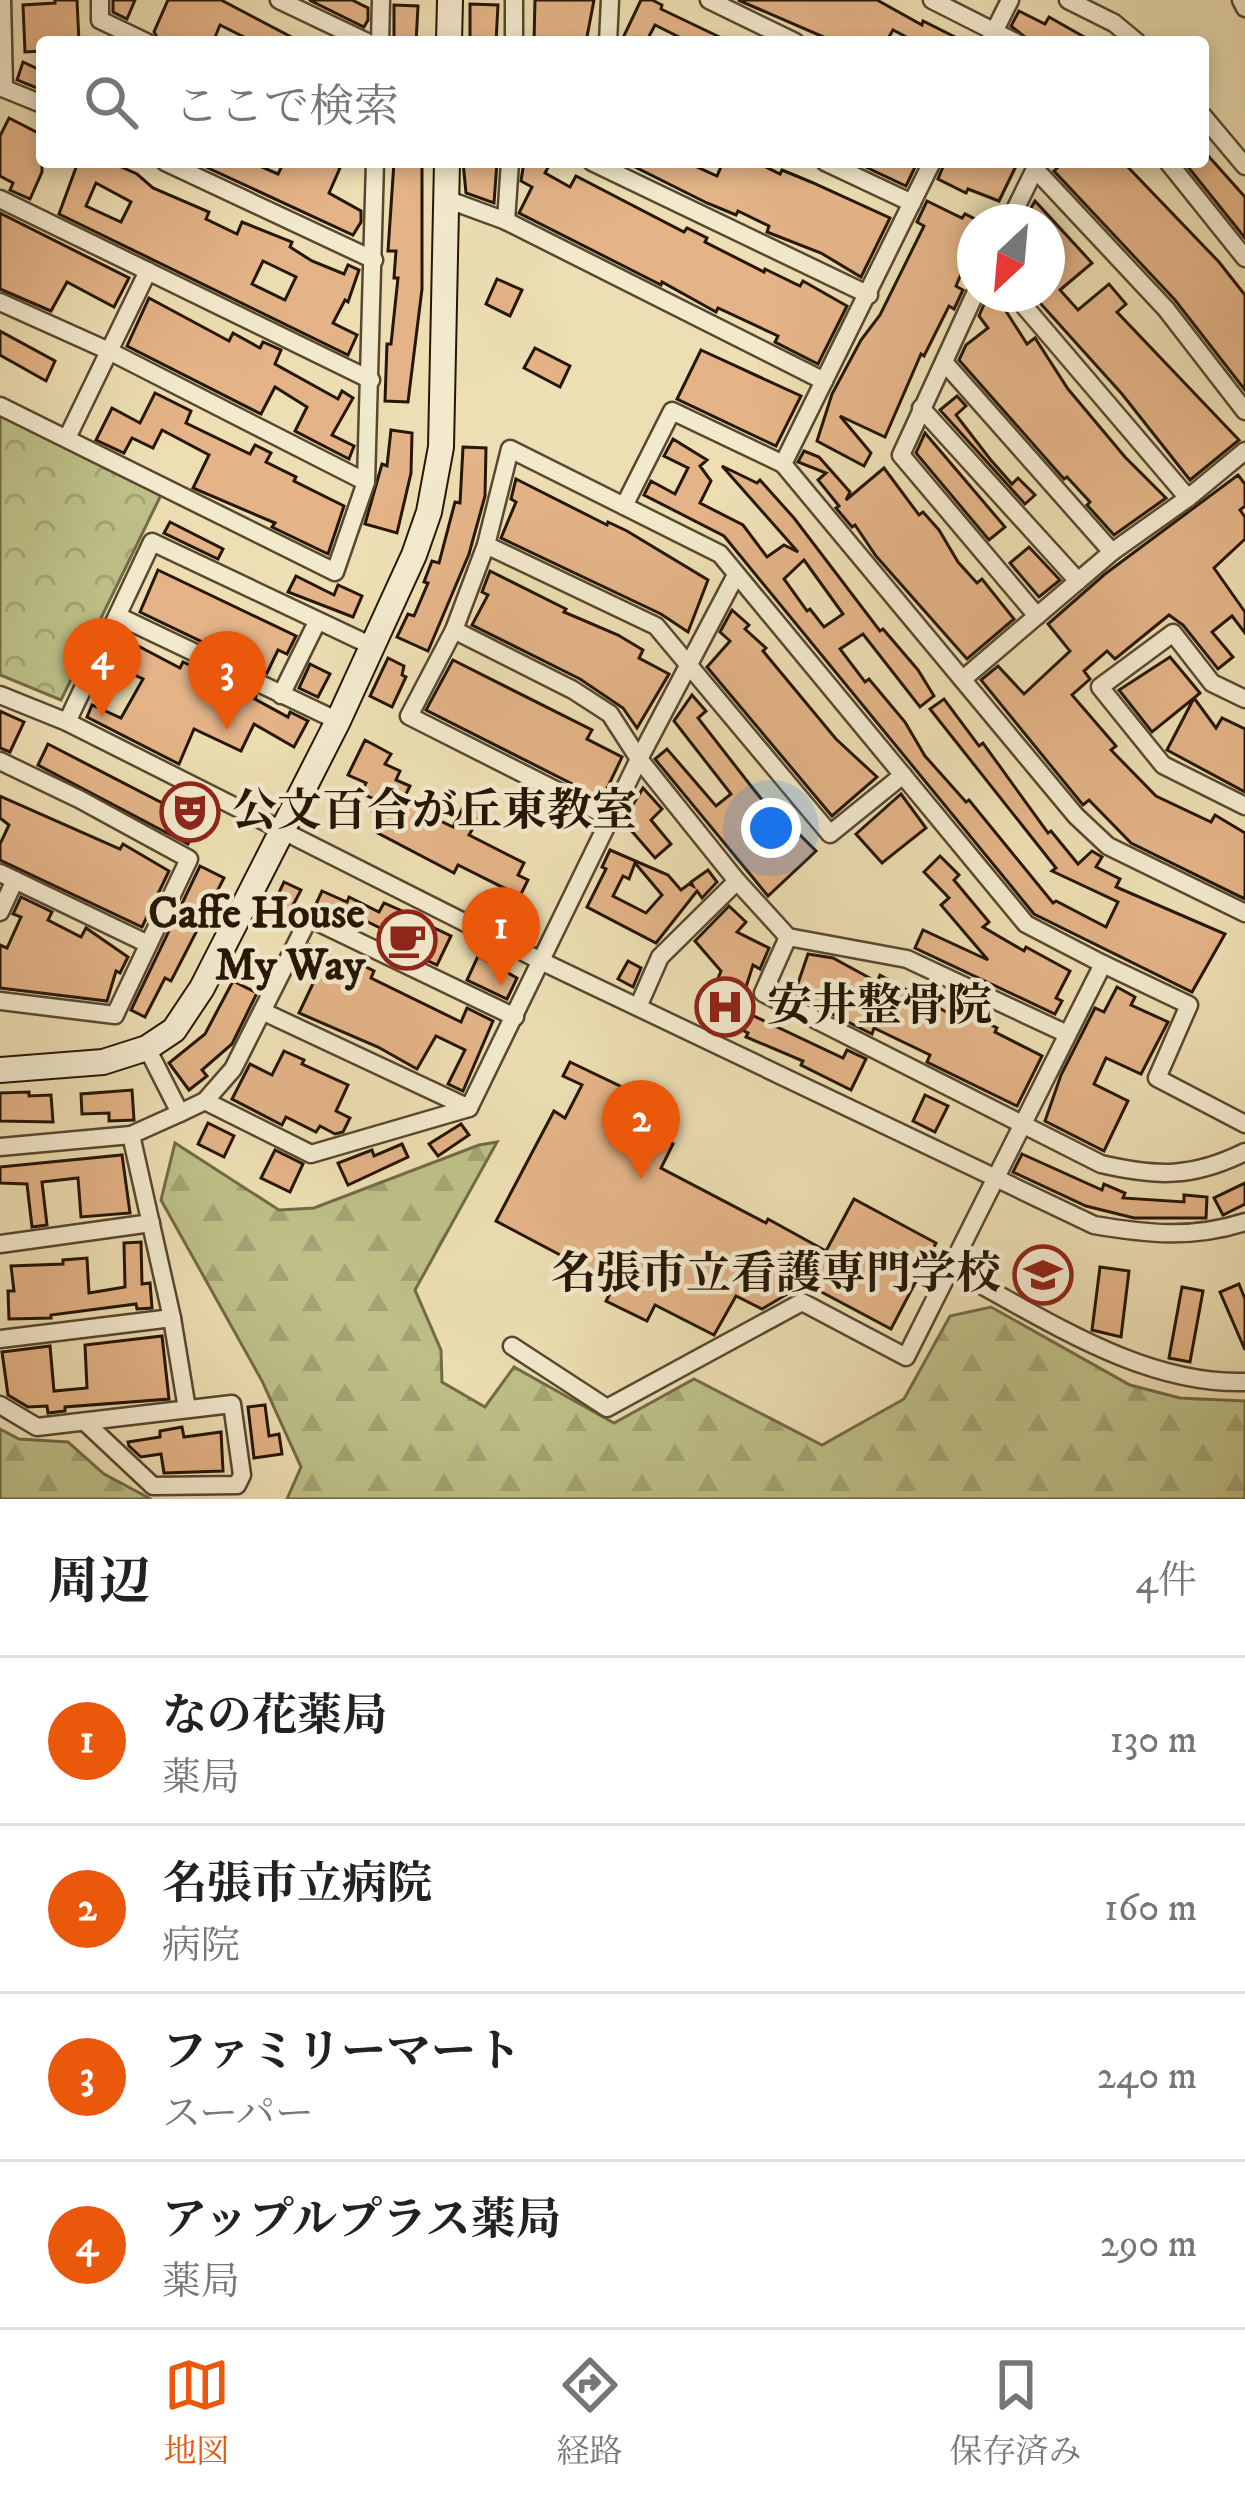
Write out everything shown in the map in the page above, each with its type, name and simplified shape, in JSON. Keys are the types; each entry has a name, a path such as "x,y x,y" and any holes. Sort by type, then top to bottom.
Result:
{"street":[{"path":"2,0 2,87 36,101"},
{"path":"100,0 100,20 133,36"},
{"path":"279,0 354,36"},
{"path":"380,36 381,0"},
{"path":"449,36 450,0"},
{"path":"514,0 514,36"},
{"path":"608,36 610,0"},
{"path":"710,0 783,36"},
{"path":"932,0 990,36"},
{"path":"992,36 1010,0"},
{"path":"1068,0 1130,36"},
{"path":"1241,0 1245,8"},
{"path":"1209,123 1245,166"},
{"path":"178,168 374,260"},
{"path":"0,406 335,572 366,482 375,168"},
{"path":"0,1070 103,1062 147,1048 174,1030 202,988 338,721 429,512 441,447 447,168"},
{"path":"506,220 510,168"},
{"path":"604,168 869,295"},
{"path":"838,168 912,203"},
{"path":"783,464 929,168"},
{"path":"1173,168 1245,258"},
{"path":"1019,204 1036,169 1166,309 1245,411"},
{"path":"0,199 371,380"},
{"path":"446,199 506,220 824,381"},
{"path":"67,438 148,271"},
{"path":"0,302 109,351 366,482"},
{"path":"967,312 901,455 1036,616"},
{"path":"1030,312 1188,498"},
{"path":"944,362 1112,552"},
{"path":"921,408 1078,581"},
{"path":"624,506 672,411 783,464 1076,816 1108,846 1245,913"},
{"path":"611,818 409,716 454,630 486,545 510,448 720,554 1026,924 1189,1004 1157,1078 1245,1124"},
{"path":"963,679 1112,552 1245,451"},
{"path":"67,722 152,542 374,647"},
{"path":"486,545 656,626 830,834 903,776"},
{"path":"205,1101 311,1154 469,1108 639,759 736,575"},
{"path":"118,616 338,721"},
{"path":"281,695 316,622"},
{"path":"454,630 610,714 639,759 788,937 908,959 1065,1033"},
{"path":"1245,699 1212,683 1173,633 1100,688 1163,765 1245,806"},
{"path":"0,694 67,722 220,806 280,830 542,962 1094,1225 1156,1236 1245,1222"},
{"path":"0,761 190,856 116,1015 0,1001"},
{"path":"0,912 8,877 148,944"},
{"path":"638,1007 661,957 737,881"},
{"path":"0,1148 131,1135 205,1101 233,1069 309,918 515,1017"},
{"path":"788,937 763,993 1100,1164 1149,1175 1204,1169 1245,1152"},
{"path":"512,1346 608,1408 802,1302 906,1357 1103,964"},
{"path":"264,1012 469,1108"},
{"path":"147,1048 180,1113"},
{"path":"131,1135 187,1409"},
{"path":"0,1244 151,1223"},
{"path":"951,1269 1130,1361 1184,1378 1245,1382"},
{"path":"0,1339 172,1318"},
{"path":"0,1405 37,1427 232,1404 242,1474 237,1485 153,1486 87,1424"}],"green space":[{"path":"0,413 162,493 61,700 0,675"},
{"path":"497,1142 415,1290 441,1350 442,1382 485,1407 514,1367 614,1423 694,1379 822,1445 904,1399 950,1316 991,1307 1130,1385 1180,1398 1245,1401 1245,1499 287,1499 301,1467 262,1381 161,1200 175,1143 279,1210 314,1208"},
{"path":"0,1429 19,1439 68,1442 104,1474 151,1499 0,1499"}],"building":[{"path":"77,0 79,36 36,36 36,51 25,52 23,5"},
{"path":"113,0 135,0 127,19 113,12"},
{"path":"168,0 221,0 290,36 242,36 220,25 215,36 156,36"},
{"path":"309,0 352,0 368,8 368,20 364,27"},
{"path":"535,0 594,0 587,36 534,36"},
{"path":"641,0 652,0 717,36 677,36 655,25 649,36 624,36"},
{"path":"738,0 877,0 953,36 904,36 893,30 890,36 821,36"},
{"path":"470,4 498,5 496,36 470,36"},
{"path":"394,5 418,6 416,36 394,36"},
{"path":"1019,11 1045,24 1049,17 1082,36 1024,36 1011,26"},
{"path":"23,62 36,68 36,88 17,80"},
{"path":"9,118 36,132 36,168 42,172 30,199 10,190 13,183 0,176 0,136"},
{"path":"1209,157 1245,197 1245,238 1189,168 1209,168"},
{"path":"76,168 124,168 153,188 209,212 206,219 237,234 242,222 292,242 290,247 312,261 344,274 348,265 359,270 348,302 345,300 333,323 357,335 348,355 59,214","holes":["96,183 131,202 121,222 86,206","263,261 296,277 285,300 252,284"]},
{"path":"208,168 264,168 278,174 281,168 340,168 329,193 361,211 353,235"},
{"path":"394,168 422,168 422,289 408,402 385,401 387,344 391,344 398,278 394,278 396,251 388,251"},
{"path":"464,168 497,168 494,203 466,193"},
{"path":"523,168 548,168 545,173 570,187 576,176 684,232 687,228 707,238 705,242 764,272 800,286 803,281 847,306 818,364 775,342 778,336 718,308 716,312 519,213 532,187 521,181"},
{"path":"637,168 699,168 717,176 720,168 768,168 780,174 782,170 890,218 861,277 821,253 767,232 769,226 738,211 736,215"},
{"path":"868,168 915,168 906,186"},
{"path":"943,168 1015,168 999,201 968,189 966,193 938,179"},
{"path":"1129,168 1219,262 1245,295 1245,390 1175,300 1054,171"},
{"path":"927,201 957,216 957,303 954,309 949,306 924,356 921,354 885,437 840,416 871,453 864,466 817,441 832,394 880,315 924,226 917,222"},
{"path":"0,213 129,278 114,307 67,282 51,311 0,289"},
{"path":"1065,234 1092,263 1065,286"},
{"path":"497,279 522,290 510,316 486,304"},
{"path":"1109,284 1126,304 1117,312 1239,440 1190,480 1048,312 1065,312 1065,296 1078,310"},
{"path":"149,298 229,341 233,333 260,348 263,342 281,350 275,364 338,399 342,391 353,398 332,435 354,446 349,459 295,431 307,407 275,387 261,414 127,346"},
{"path":"981,312 1007,312 1027,344 1035,338 1068,389 1166,498 1114,535 1087,505 1090,502 959,360 966,345 988,328"},
{"path":"0,331 55,361 46,381 0,355"},
{"path":"535,348 570,366 560,387 524,368"},
{"path":"701,350 801,396 776,446 677,399"},
{"path":"155,393 191,411 186,423 250,454 255,445 271,453 266,462 344,506 328,554 272,527 275,523 193,488 209,455 162,430 153,448 132,438 124,453 96,440 112,408 140,423"},
{"path":"957,396 966,406 956,415 990,459 1012,484 1018,478 1035,495 1025,504 940,410"},
{"path":"391,430 412,433 411,473 397,533 365,524 382,464 387,466"},
{"path":"925,433 1005,527 989,540 916,453"},
{"path":"673,439 707,460 700,466 711,481 700,503 743,525 767,557 784,545 798,552 722,466 757,483 760,480 794,518 934,696 920,707 863,634 840,649 905,722 925,756 969,800 1053,903 1106,927 1118,902 1052,871 1056,868 930,709 944,699 979,746 983,743 1048,833 1078,864 1092,851 1102,857 1096,867 1120,879 1116,887 1225,934 1192,992 1034,914 724,536 644,495 651,481 675,494 688,468 664,456","holes":["804,560 843,614 824,627 784,579"]},
{"path":"463,447 486,448 485,496 469,554 428,651 397,637 408,614 414,616 432,561 439,563 455,502 460,503"},
{"path":"804,451 819,457 850,492 846,500 884,468 919,515 923,512 939,530 958,562 977,583 982,579 1014,619 967,659 836,508 839,506 818,480 826,473 798,462"},
{"path":"1238,475 1245,484 1245,506 1240,510 1245,517 1245,539 1214,568 1245,612 1245,633 1232,616 1212,632 1233,657 1218,669 1183,625 1169,615 1115,659 1107,651 1084,671 1090,679 1072,695 1116,746 1111,750 1156,796 1211,822 1215,815 1245,833 1245,899 1131,843 1089,800 1083,805 981,680 998,666 1024,694 1070,651 1048,624 1105,574"},
{"path":"516,479 627,531 708,580 688,632 661,614 501,538 516,502 511,499"},
{"path":"170,522 223,549 218,559 164,533"},
{"path":"1029,547 1060,580 1039,597 1010,563"},
{"path":"158,570 296,636 287,654 278,650 267,673 140,612"},
{"path":"490,571 618,635 643,650 639,658 669,674 637,728 623,708 580,679 472,625 488,595 482,592"},
{"path":"296,576 334,595 338,585 362,596 353,617 288,592"},
{"path":"732,610 749,625 745,629 766,648 763,651 836,739 877,777 832,816 707,667 730,641 720,632"},
{"path":"121,637 180,668 183,662 256,696 288,717 290,712 308,721 294,747 254,724 241,751 194,729 179,764 87,717 92,705 121,718 143,679 109,663"},
{"path":"1170,657 1200,693 1152,732 1119,690"},
{"path":"388,658 404,666 406,677 392,707 370,696"},
{"path":"453,660 592,730 587,739 622,757 602,799 426,710"},
{"path":"310,664 330,674 318,697 299,688"},
{"path":"692,695 706,711 698,718 751,786 795,841 800,835 816,851 768,896 655,759 667,749 716,806 731,794 674,721"},
{"path":"1194,698 1216,728 1222,718 1245,729 1245,792 1167,750"},
{"path":"0,711 24,722 10,752 0,748"},
{"path":"365,740 391,754 385,764 400,771 396,780 410,786 405,796 421,803 418,810 453,827 466,802 483,811 469,835 524,863 518,875 528,880 520,896 458,865 454,873 374,831 381,815 371,810 376,800 361,793 366,783 348,775"},
{"path":"48,744 199,822 188,844 38,765"},
{"path":"643,788 662,809 651,820 671,844 655,858 623,821"},
{"path":"901,794 926,828 882,863 856,834"},
{"path":"0,796 120,849 123,844 169,871 142,927 0,860 0,844 9,825 0,818"},
{"path":"610,850 668,875 681,890 693,886 691,882 708,870 717,882 702,898 697,891 656,943 587,907 606,869 602,867","holes":["635,863 662,895 646,913 613,896 623,876 629,879"]},
{"path":"940,856 959,875 954,880 989,922 983,927 1070,971 1056,998 1062,1001 1055,1014 915,948 923,930 988,960 941,905 949,898 924,872"},
{"path":"200,866 224,878 171,981 165,978 145,1017 131,1010"},
{"path":"284,882 301,890 290,911 274,903"},
{"path":"322,891 347,902 349,897 379,912 384,903 402,911 397,921 426,935 430,926 451,936 437,965 394,945 398,937 362,919 359,926 316,904"},
{"path":"21,897 52,912 48,920 81,937 86,928 128,957 120,973 116,971 107,1001 0,988 0,945 7,948 21,917 13,914"},
{"path":"729,906 746,922 737,932 769,948 760,969 753,965 739,1009 843,1058 847,1050 866,1059 851,1090 707,1013 722,983 717,981 721,971 695,941"},
{"path":"310,945 359,970 362,965 374,971 371,978 461,1022 467,1008 493,1021 463,1091 448,1084 465,1050 436,1036 417,1069 299,1013 318,973 301,965"},
{"path":"808,954 833,958 877,982 880,975 950,1014 953,1008 997,1028 995,1032 1042,1056 1017,1106 927,1062 930,1055 874,1028 872,1034 794,995"},
{"path":"478,956 517,978 507,999 467,980"},
{"path":"628,961 641,968 633,987 618,979"},
{"path":"233,981 257,993 232,1044 202,1070 207,1076 189,1090 169,1063 205,1034"},
{"path":"1117,987 1135,997 1131,1005 1168,1022 1141,1074 1106,1058 1094,1084 1128,1101 1104,1151 1045,1121 1061,1075 1095,1008 1104,1012"},
{"path":"284,1051 348,1085 336,1111 350,1118 343,1132 335,1134 320,1126 316,1132 286,1117 282,1125 232,1099 250,1064 272,1075"},
{"path":"570,1062 624,1088 612,1113 673,1144 661,1168 766,1223 768,1219 826,1251 854,1199 936,1243 891,1329 797,1279 789,1293 762,1309 736,1296 714,1335 655,1305 647,1321 606,1301 615,1284 496,1221 554,1111 565,1118 582,1085 563,1076"},
{"path":"132,1090 134,1120 109,1121 109,1113 82,1114 81,1094"},
{"path":"29,1092 29,1096 51,1095 53,1122 0,1121 0,1093"},
{"path":"925,1095 948,1106 935,1132 913,1121"},
{"path":"208,1123 234,1136 224,1157 198,1144"},
{"path":"461,1124 469,1135 438,1156 429,1144"},
{"path":"402,1144 408,1157 348,1185 338,1163"},
{"path":"275,1150 303,1164 290,1192 261,1178"},
{"path":"1022,1154 1102,1190 1104,1184 1125,1193 1123,1198 1184,1202 1184,1195 1207,1197 1206,1218 1134,1218 1086,1206 1013,1172"},
{"path":"122,1155 130,1213 81,1217 78,1178 42,1182 47,1225 32,1227 27,1184 0,1183 0,1167"},
{"path":"1245,1183 1245,1204 1223,1215 1214,1198"},
{"path":"141,1242 142,1284 150,1283 152,1308 137,1309 136,1304 51,1318 9,1319 8,1291 14,1291 11,1266 87,1258 89,1293 125,1287 124,1243"},
{"path":"1100,1267 1129,1271 1121,1337 1092,1330"},
{"path":"1239,1284 1245,1299 1245,1350 1220,1292"},
{"path":"1182,1287 1203,1291 1190,1362 1169,1358"},
{"path":"162,1336 169,1399 65,1407 65,1411 48,1413 47,1406 28,1407 8,1395 2,1352 50,1346 54,1391 87,1388 85,1345"},
{"path":"265,1405 269,1436 279,1434 282,1454 254,1458 248,1407"},
{"path":"182,1427 184,1437 221,1432 223,1471 164,1473 161,1454 141,1457 129,1446 128,1442 160,1437 160,1431"}],"place":[{"name":"アップルプラス薬局","path":"102,717"},
{"name":"ファミリーマート","path":"227,730"},
{"name":"公文百合が丘東教室","path":"190,812"},
{"name":"Caffe House My Way","path":"407,940"},
{"name":"なの花薬局","path":"501,986"},
{"name":"安井整骨院","path":"725,1007"},
{"name":"名張市立病院","path":"641,1179"},
{"name":"名張市立看護専門学校","path":"1043,1275"}]}
